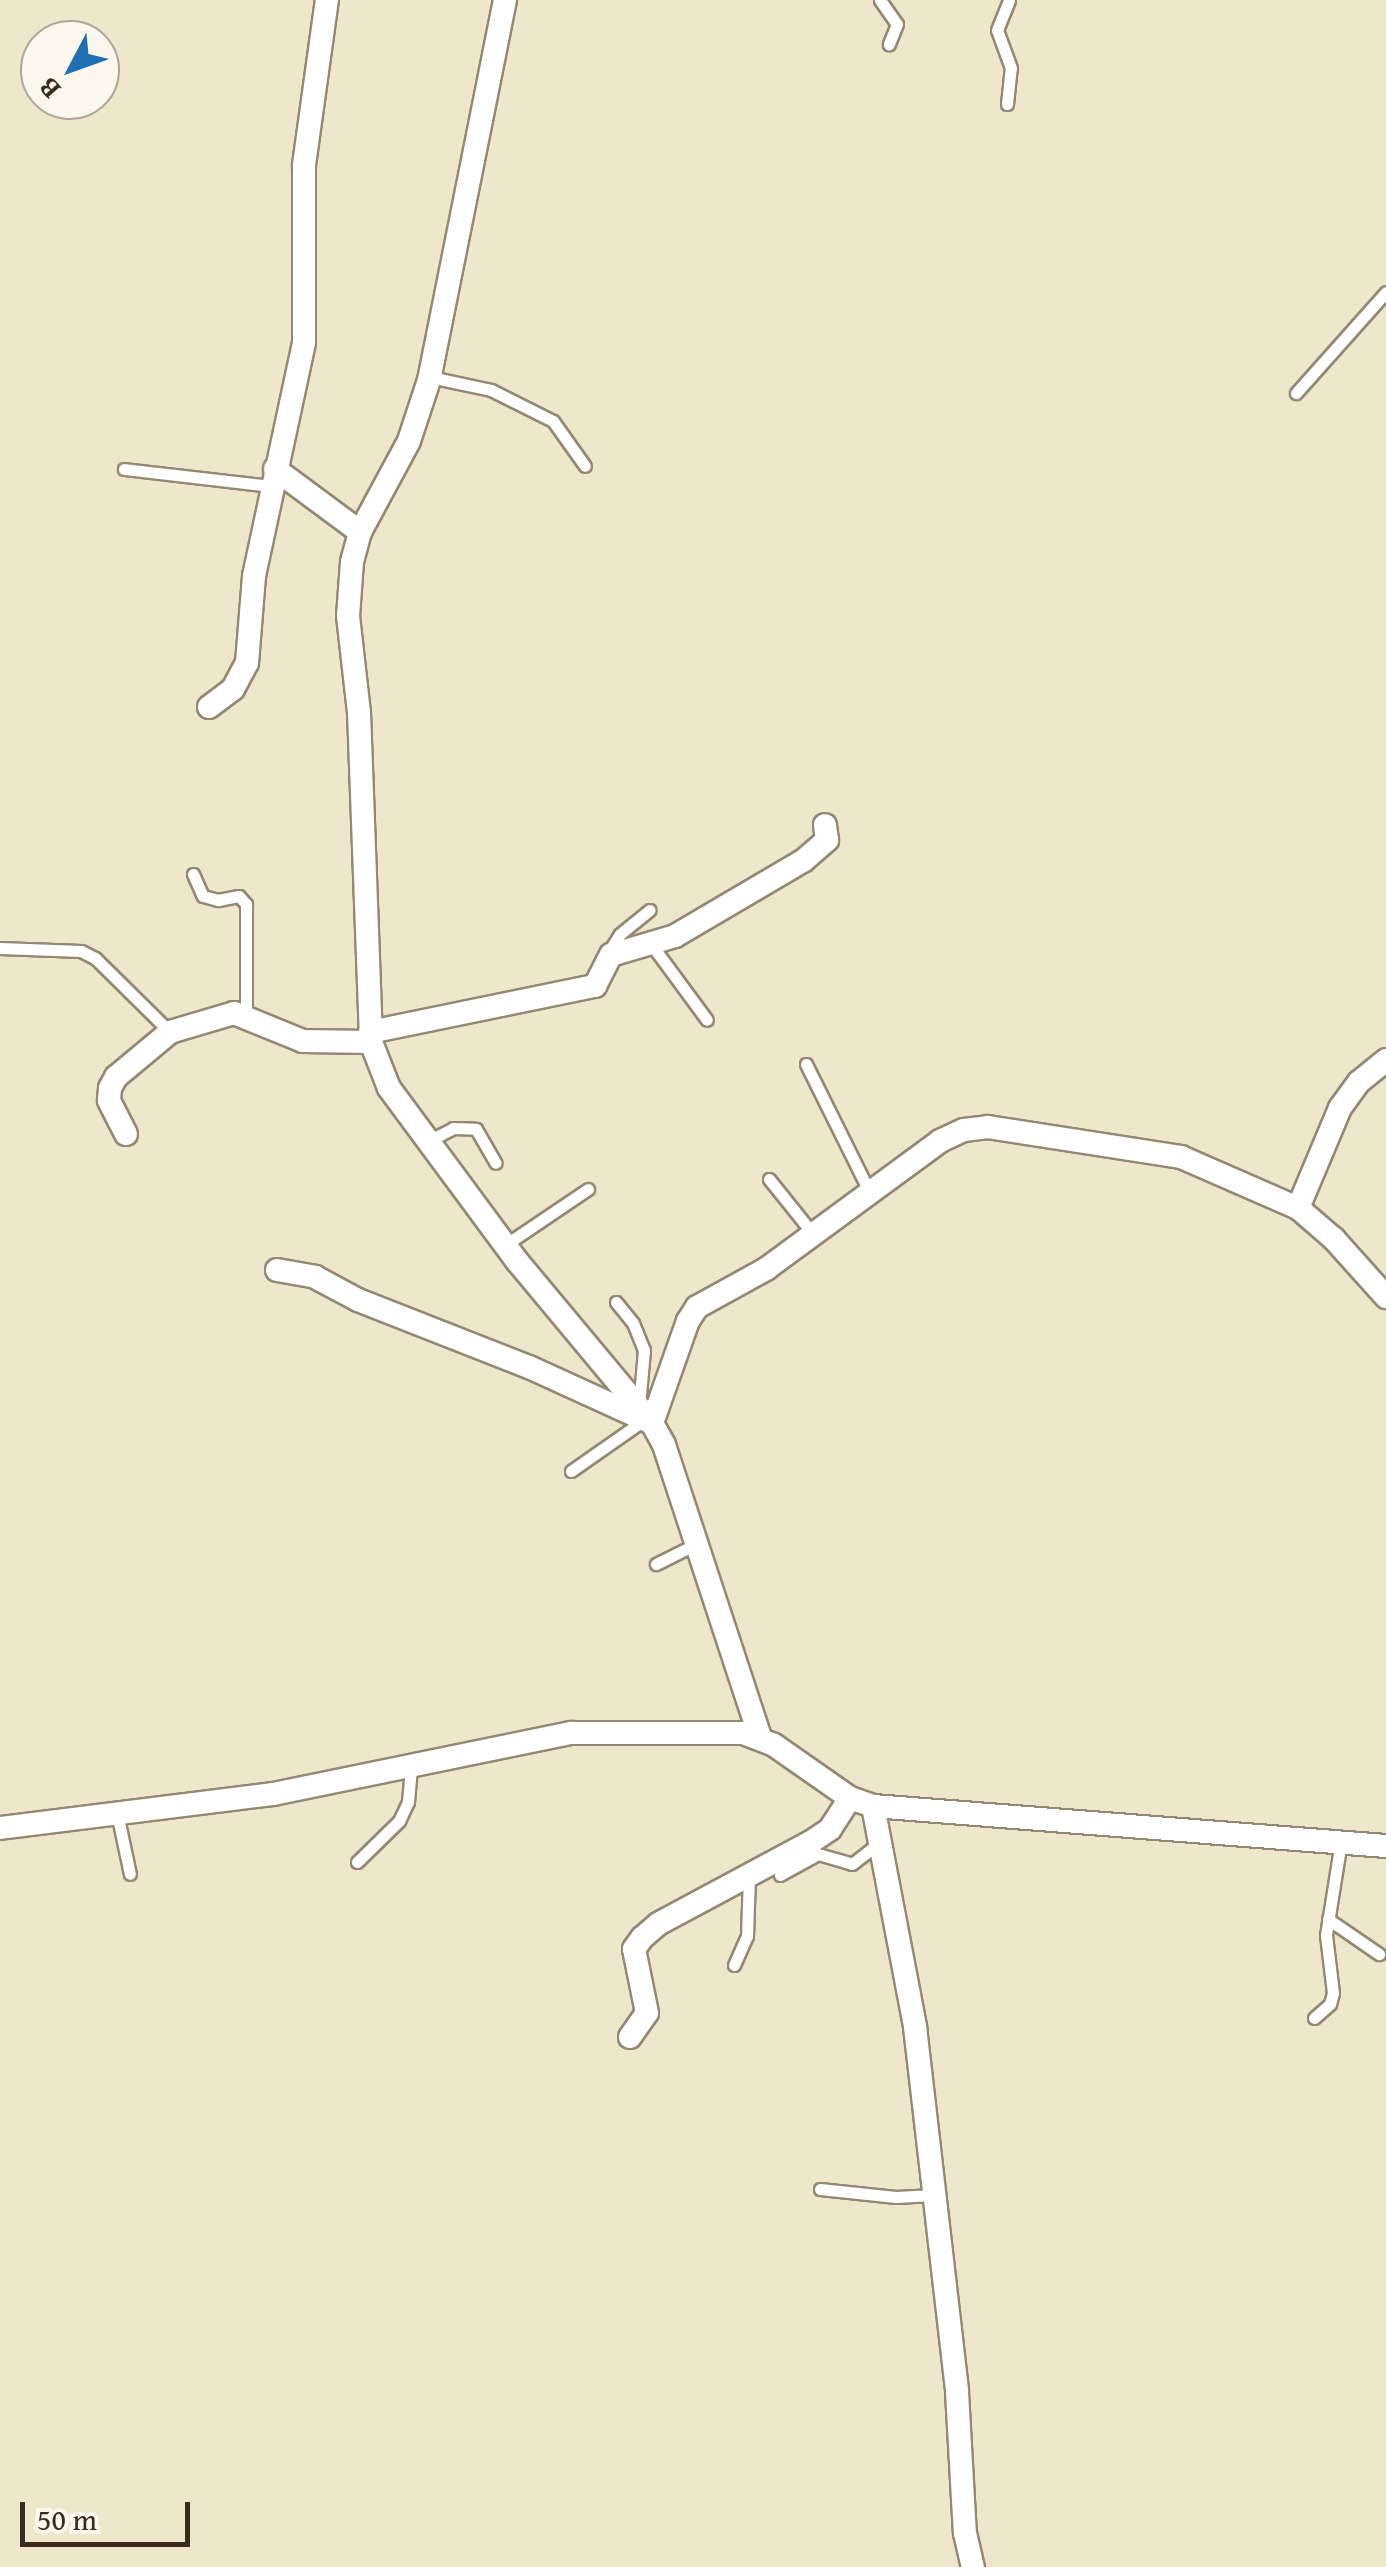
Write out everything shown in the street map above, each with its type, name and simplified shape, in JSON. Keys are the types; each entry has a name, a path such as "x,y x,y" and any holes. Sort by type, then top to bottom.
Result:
{"street":[{"path":"210,707 233,689 247,663 254,576 304,344 304,166 327,0"},
{"path":"505,0 430,377 409,441 360,532 352,562 348,616 359,712 371,1037 389,1088 505,1245 645,1416 664,1445 760,1737"},
{"path":"274,478 360,532"},
{"path":"126,1134 109,1100 110,1088 116,1077 170,1032 221,1014 246,1016 303,1042 371,1037 588,989 600,980 607,961 618,952 675,936 803,861 827,840 825,825"},
{"path":"1298,1208 1340,1108 1359,1082 1386,1060"},
{"path":"645,1416 697,1307 766,1268 940,1141 964,1130 988,1127 1161,1151 1298,1208 1334,1239 1386,1297"},
{"path":"277,1270 316,1276 358,1300 645,1416"},
{"path":"0,1828 273,1794 571,1733 742,1733 760,1737 850,1798 873,1806 1386,1846"},
{"path":"630,2036 643,2021 648,2004 634,1949 658,1924 830,1829 850,1798"},
{"path":"873,1806 915,2028 958,2392 965,2533 973,2567"}],"lane":[{"path":"880,0 898,24 889,44"},
{"path":"1007,104 1011,68 997,30 1009,0"},
{"path":"1296,393 1386,292"},
{"path":"430,377 491,390 554,420 585,466"},
{"path":"124,469 274,478"},
{"path":"193,874 204,896 239,896 246,904 246,1016"},
{"path":"607,961 620,934 650,910"},
{"path":"651,944 707,1020"},
{"path":"0,948 56,948 96,958 170,1032"},
{"path":"806,1064 870,1192"},
{"path":"428,1141 453,1128 476,1129 496,1164"},
{"path":"769,1179 813,1234"},
{"path":"505,1245 588,1188"},
{"path":"571,1471 645,1416 644,1350 633,1323 616,1302"},
{"path":"656,1564 696,1544"},
{"path":"358,1862 400,1821 408,1802 411,1765"},
{"path":"117,1813 130,1874"},
{"path":"1314,2018 1330,2004 1332,1992 1326,1948 1341,1841"},
{"path":"780,1876 818,1854 852,1864 880,1842"},
{"path":"734,1965 747,1936 749,1875"},
{"path":"1328,1919 1379,1954"},
{"path":"820,2188 896,2197 934,2195"}]}
